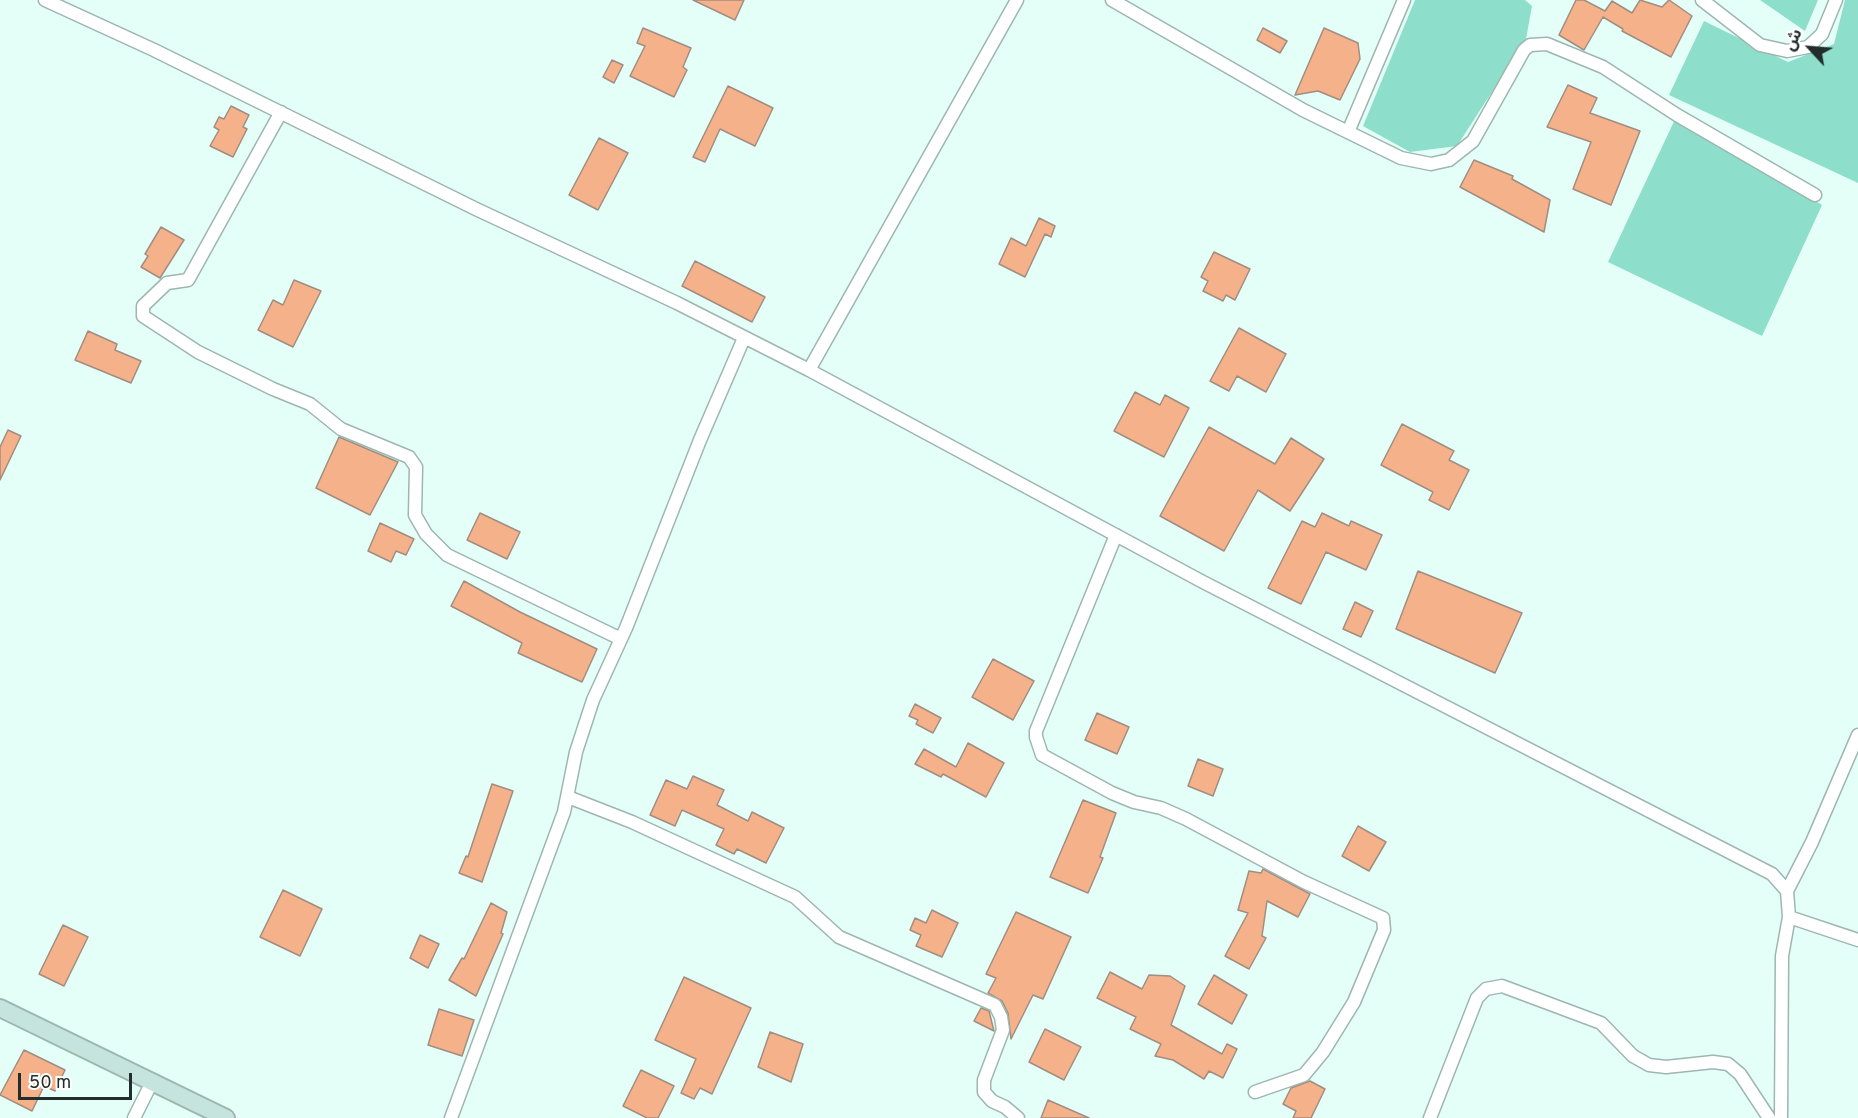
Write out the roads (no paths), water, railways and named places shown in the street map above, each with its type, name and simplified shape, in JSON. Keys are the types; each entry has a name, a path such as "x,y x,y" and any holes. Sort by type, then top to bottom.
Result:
{"street":[{"path":"45,0 281,112 465,204 809,370 1350,659 1520,743 1657,817 1772,874 1786,891 1789,917 1782,956 1781,1118"},
{"path":"809,370 1017,0"},
{"path":"1112,0 1193,49 1401,158 1431,164 1449,160 1473,141 1524,50 1530,45 1548,44 1603,67 1677,115 1815,195"},
{"path":"1348,132 1404,0"},
{"path":"1702,0 1760,45 1787,51 1808,47 1822,34 1836,0"},
{"path":"281,112 188,280 167,283 143,306 143,316 198,352 273,389 310,404 340,429 409,457 416,466 415,515 426,534 447,555 621,639"},
{"path":"451,1118 568,797 576,752 593,700 621,639 700,440 744,338"},
{"path":"1116,536 1036,731 1042,755 1112,793 1134,802 1161,808 1186,819 1304,882 1383,918 1384,930 1354,1002 1323,1052 1304,1075 1255,1092"},
{"path":"1786,891 1812,842 1858,735"},
{"path":"568,797 632,822 795,897 839,937 994,1005 1001,1017 1003,1030 984,1080 984,1092 992,1101 1005,1107 1018,1118"},
{"path":"1789,917 1858,940"},
{"path":"1430,1118 1477,998 1486,989 1502,986 1601,1023 1633,1056 1649,1065 1666,1067 1713,1062 1728,1064 1740,1074 1768,1118"},
{"path":"0,1008 226,1118"},
{"path":"135,1118 152,1082"}]}
